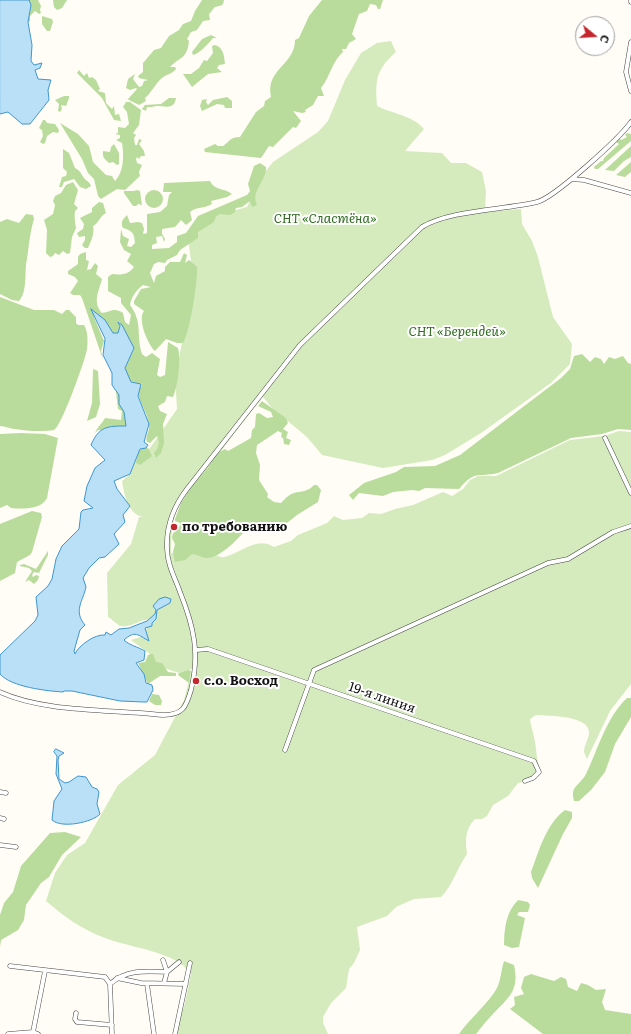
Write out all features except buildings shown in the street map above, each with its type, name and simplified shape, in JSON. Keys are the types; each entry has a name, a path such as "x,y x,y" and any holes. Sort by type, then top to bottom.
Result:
{"street":[{"path":"631,42 626,72 631,91"},
{"path":"0,692 36,703 163,715 173,715 180,712 187,703 196,670 196,650 191,624 168,559 167,549 170,520 180,498 286,362 333,313 426,224 440,218 539,202 555,193 572,179 631,122"},
{"path":"572,179 584,180 631,193"},
{"path":"605,438 631,493"},
{"path":"286,750 314,670 548,563 568,559 613,532 631,526"},
{"name":"19-я линия","path":"196,650 208,649 534,761 539,772 533,778 525,781"},
{"path":"0,792 6,793"},
{"path":"0,845 16,847"},
{"path":"163,960 167,972 164,983"},
{"path":"110,984 117,978 128,973 142,971 167,972 179,962"},
{"path":"175,1034 190,962"},
{"path":"10,966 105,978 110,984 112,1034"},
{"path":"8,1034 36,1033 45,971"},
{"path":"117,978 147,984 186,984"},
{"path":"147,984 154,1034"},
{"path":"76,1013 75,1019 77,1022 112,1025"}],"green space":[{"path":"29,0 38,0 41,6 41,13 39,14 35,11 30,16 30,21 28,22 31,5"},
{"path":"53,0 67,0 62,8 57,10 54,7"},
{"path":"202,0 224,0 224,2 222,5 215,7 209,14 210,20 203,21 197,30 191,32 187,39 189,41 187,51 183,57 170,67 175,67 176,69 160,80 145,98 146,101 139,105 129,100 128,99 137,89 130,90 126,88 128,79 135,74 133,79 139,87 142,86 144,81 148,80 139,78 138,76 143,72 143,63 154,50 161,48 169,36 179,30 183,24 191,21"},
{"path":"322,0 383,0 380,9 378,9 376,5 370,4 367,11 359,14 352,34 356,39 349,43 346,49 342,49 343,52 336,60 321,88 324,96 318,96 313,105 305,110 306,112 302,113 293,111 301,121 296,128 293,127 273,147 269,146 261,158 205,152 204,149 215,144 218,146 223,146 232,139 240,137 256,112 264,106 265,101 271,97 270,88 272,80 290,56 294,48 295,40 299,38 309,16"},
{"path":"42,16 52,19 53,22 50,31 47,31 42,24"},
{"path":"211,35 217,38 213,38 206,46 193,55 192,52 202,39"},
{"path":"391,41 396,52 384,64 378,76 376,89 377,106 408,118 419,124 424,129 405,151 442,153 451,163 466,163 482,172 486,191 485,212 521,209 522,224 532,241 538,257 553,317 572,344 570,364 551,383 481,433 445,455 432,460 383,468 322,455 307,437 272,408 263,397 199,481 183,499 174,520 171,553 202,554 223,557 255,544 261,543 274,547 291,541 298,535 327,523 334,516 343,520 362,518 369,513 381,514 413,505 443,492 452,496 463,489 470,480 478,476 496,476 570,440 604,436 619,431 631,432 631,684 610,711 587,759 584,750 589,734 588,728 583,723 568,718 550,716 536,715 530,719 535,739 537,760 541,771 535,779 518,783 508,796 493,805 487,816 482,819 475,819 469,827 466,835 467,854 449,887 441,897 414,899 396,907 387,916 357,927 360,950 354,963 349,969 346,988 331,1003 323,1017 323,1023 328,1034 177,1034 180,1014 184,1007 191,974 184,966 164,955 105,938 88,931 67,918 46,901 55,873 67,855 85,843 118,785 155,755 184,700 192,669 179,673 155,665 150,654 131,640 141,637 153,620 149,619 121,626 108,617 107,573 131,544 139,517 143,517 138,515 130,508 124,492 122,481 128,476 137,458 150,448 177,409 175,377 191,299 191,261 188,238 210,217 247,207 258,181 273,162 318,132 328,121 345,80 361,53 377,43"},
{"path":"215,45 222,50 224,55 225,64 219,65 217,68 222,72 208,74 192,87 183,74 191,74 199,68 204,60 207,61 213,53 212,46"},
{"path":"79,70 84,76 87,73 89,78 92,77 96,80 100,89 98,91 105,93 106,103 112,109 114,106 115,115 119,114 121,121 114,120 102,98 77,73"},
{"path":"64,96 69,96 69,98 66,106 61,105 62,109 60,112 58,111 59,104 55,100"},
{"path":"227,97 232,101 232,108 225,108 224,105 217,104 202,111 200,106 202,100 207,99 206,102 208,105 213,100"},
{"path":"169,98 176,98 175,102 171,106 147,107 146,111 142,109 145,105 161,104"},
{"path":"126,102 130,102 141,110 139,125 133,133 136,135 134,138 135,145 137,145 139,139 142,140 139,144 144,151 145,156 141,156 139,159 137,157 136,159 137,163 142,165 139,172 140,176 125,190 117,189 101,199 98,196 94,179 88,173 82,159 60,123 78,134 89,146 93,162 106,175 112,176 115,181 122,168 123,153 122,143 116,140 120,138 120,135 115,134 118,133 118,127 125,128 129,124 127,112 123,107"},
{"path":"43,120 47,123 55,124 59,130 58,133 53,132 47,136 45,143 43,144 40,142 43,136 42,130 39,128"},
{"path":"627,133 631,134 631,141 598,169 595,169 594,167 603,161 604,158 619,144 616,140 621,140 627,137 625,135"},
{"path":"114,144 119,153 119,164 117,165 113,162 109,163 103,155 103,151 110,152 111,147"},
{"path":"631,146 631,157 624,161 614,171 605,170"},
{"path":"63,149 69,153 75,168 80,171 91,186 86,189 80,187 74,179 64,182 62,187 59,187 62,177 66,176 67,172 63,168"},
{"path":"631,162 631,172 625,177 616,175"},
{"path":"260,163 266,167 266,172 257,191 255,200 257,205 252,207 250,201 242,207 236,208 235,212 230,215 221,214 216,216 214,222 198,232 198,238 180,250 177,255 167,260 165,263 158,262 154,264 150,273 154,283 156,276 165,271 165,267 170,262 180,262 184,253 187,255 185,263 189,260 197,267 193,306 186,337 183,343 177,343 166,339 155,351 144,332 142,315 144,311 134,304 134,301 141,289 151,287 143,285 131,300 130,305 137,317 142,354 146,357 152,353 160,359 157,375 160,377 165,375 168,342 178,348 179,353 178,380 175,392 173,397 167,396 165,402 158,406 160,411 167,414 163,424 164,443 161,453 156,458 154,453 158,445 157,436 150,443 147,442 149,422 138,391 142,385 141,383 131,381 124,368 134,349 119,321 119,334 115,335 94,312 94,317 104,341 101,351 103,360 82,298 80,295 73,295 70,293 78,281 75,277 68,274 68,271 78,264 78,257 80,254 86,252 86,260 89,261 87,270 91,269 95,263 98,266 96,274 102,279 97,296 97,305 99,309 102,313 115,310 120,311 123,313 125,322 129,325 131,315 121,303 121,298 108,291 108,277 112,274 127,273 134,267 127,261 131,254 124,250 120,242 121,229 123,236 129,239 127,246 131,247 135,243 132,233 122,226 122,221 124,218 127,215 130,223 142,223 144,229 143,234 147,233 147,214 160,212 167,206 169,195 172,192 163,192 164,183 210,181 217,188 232,194 227,197 211,201 212,204 209,206 198,208 190,212 192,220 186,225 181,220 175,227 162,229 162,234 165,239 164,242 162,236 156,237 157,243 152,245 152,249 169,248 177,242 177,236 186,233 198,216 247,195 250,191 248,184 254,166"},
{"path":"73,182 78,190 74,204 78,208 75,211 76,228 72,237 70,253 67,254 63,251 59,255 55,253 50,257 46,253 47,230 44,220 53,214 55,205 53,201 55,196 61,193 66,185"},
{"path":"150,190 158,190 163,195 161,206 158,208 150,208 145,203 145,195"},
{"path":"124,191 140,191 142,205 138,204 133,206"},
{"path":"99,202 103,203 106,213 93,226 91,240 88,248 85,248 82,245 85,240 85,236 79,237 77,233 83,229 84,224 80,218 92,212 92,208"},
{"path":"26,214 33,215 34,219 26,264 24,292 19,301 12,300 0,294 0,222 7,219 19,223"},
{"path":"0,297 34,310 54,310 62,314 66,310 69,310 76,317 76,323 78,325 84,325 85,327 88,340 86,355 62,418 54,430 29,431 0,426"},
{"path":"582,354 590,362 595,357 601,359 604,364 609,357 615,359 623,356 628,363 631,364 631,430 618,429 602,434 571,438 498,473 473,476 459,489 425,488 419,491 412,490 393,492 383,496 359,493 353,500 349,495 364,483 396,472 404,467 435,466 460,455 561,378 570,369 574,356"},
{"path":"93,369 98,371 100,404 96,417 87,421 92,403"},
{"path":"116,392 118,392 125,410 127,426 105,431 98,430 95,433 105,418 121,420 122,411 118,409"},
{"path":"262,401 286,418 288,423 283,429 288,432 286,438 291,440 289,445 284,444 283,438 281,437 282,433 278,431 257,445 256,453 260,465 259,480 268,494 267,497 274,502 281,503 292,494 307,490 314,485 317,485 321,490 318,502 297,515 277,531 267,523 249,526 230,546 212,557 207,558 192,554 185,560 175,562 173,552 175,544 172,538 173,533 179,529 180,523 175,521 175,519 181,503 191,487 208,468 216,454 225,449 228,451 251,438 252,430 255,427 256,414 259,413 267,418 273,417 271,412 258,406"},
{"path":"0,434 45,434 58,438 47,498 36,507 20,509 11,508 7,505 0,508"},
{"path":"142,448 148,448 152,456 140,465 136,463 138,452"},
{"path":"32,511 41,513 42,517 32,552 30,555 17,562 15,573 0,581 0,524"},
{"path":"48,551 48,555 39,573 34,572 32,575 33,577 36,575 39,576 38,580 34,584 29,580 25,582 32,571 29,568 20,565 24,564 36,569"},
{"path":"153,654 156,662 162,663 168,672 176,673 176,676 160,676 148,684 138,663 145,662 148,655"},
{"path":"188,670 191,671 189,683 178,675 179,673"},
{"path":"152,694 159,695 162,701 161,705 155,705 149,701"},
{"path":"627,698 631,698 631,717 615,744 605,772 591,790 579,801 574,801 574,789 586,774 613,715"},
{"path":"565,810 572,812 572,818 538,888 532,878 531,872 548,830 558,816"},
{"path":"65,832 81,837 62,855 49,877 41,883 26,905 24,920 18,930 1,940 0,947 0,915 4,903 13,892 21,866 50,833"},
{"path":"518,900 528,902 530,905 528,912 519,912 517,915 525,918 519,947 512,948 504,945 504,933 508,915"},
{"path":"504,961 514,965 515,974 514,988 508,999 476,1034 459,1034 489,1000 497,988"},
{"path":"531,974 554,981 561,977 566,979 568,987 577,991 581,983 596,990 606,989 602,1002 605,1010 631,1014 631,1034 543,1034 510,1009 515,1005 514,997 524,994 521,988 524,977"}],"water":[{"path":"0,0 29,0 31,5 28,22 32,45 31,61 34,65 42,63 40,68 35,70 38,79 51,80 48,90 49,100 30,124 22,124 8,112 0,114"},
{"path":"91,309 105,320 113,333 118,333 120,326 118,322 122,325 134,348 125,368 131,382 141,384 138,396 149,424 144,442 148,445 146,448 140,449 130,474 114,481 117,489 130,506 123,515 125,522 114,534 119,544 105,557 99,558 89,568 83,578 86,587 79,611 81,620 85,625 80,630 74,651 75,654 80,647 88,641 97,636 105,635 106,632 111,635 119,629 129,628 147,621 155,614 156,610 153,606 159,599 165,597 171,599 170,603 157,610 156,619 152,623 152,626 145,628 149,641 136,634 131,635 124,640 145,651 144,660 136,663 144,674 146,683 152,685 153,690 147,702 120,701 72,691 63,692 30,688 12,682 0,674 0,655 35,621 38,615 36,597 48,586 52,579 56,559 62,546 79,529 81,512 83,510 93,508 84,501 87,486 95,468 105,460 91,445 94,439 97,434 105,428 126,426 124,412 119,404 119,395 112,385 112,373 103,355 105,339"},
{"path":"56,749 64,753 59,756 58,760 59,779 65,783 78,776 86,777 92,787 97,789 99,792 97,804 100,814 91,820 63,824 52,820 54,801 62,789 56,774 57,756 54,752"}],"place":[{"name":"по требованию","path":"174,527"},
{"name":"с.о. Восход","path":"196,681"}],"park label":[{"name":"СНТ «Сластёна»","path":"325,219"},
{"name":"СНТ «Берендей»","path":"457,332"}]}
